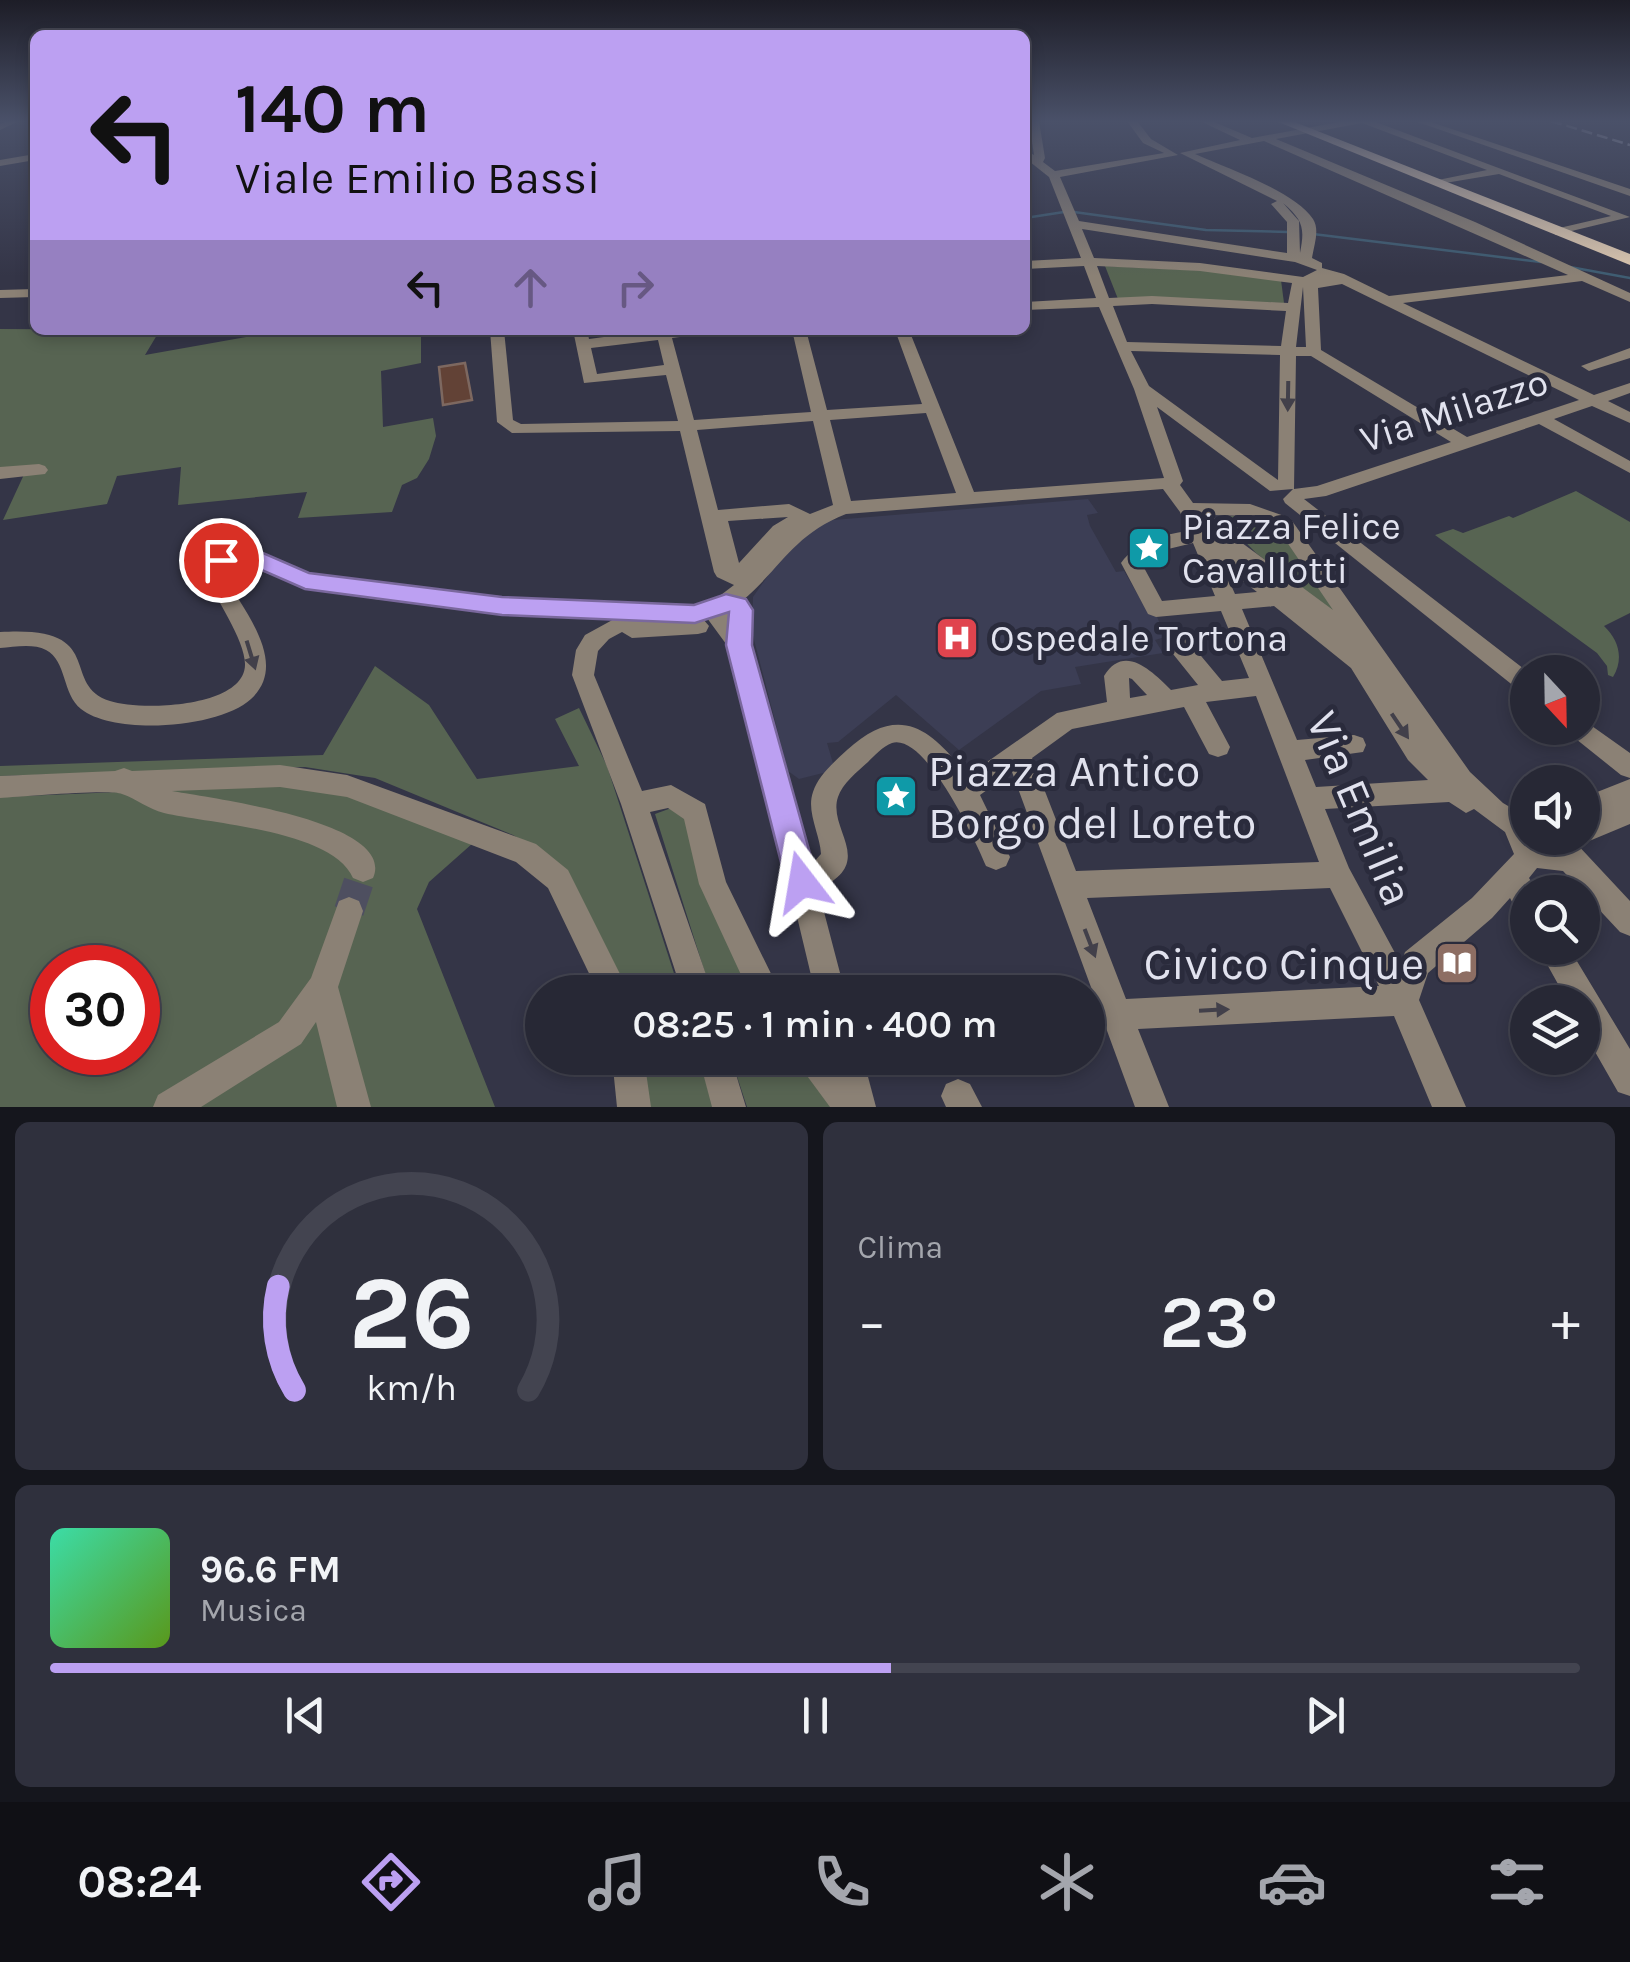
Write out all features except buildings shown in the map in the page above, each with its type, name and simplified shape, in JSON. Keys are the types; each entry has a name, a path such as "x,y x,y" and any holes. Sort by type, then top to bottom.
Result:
{"main road":[{"path":"1411,173 1630,260"}],"street":[{"path":"1050,173 1072,216 1181,491 1205,536 1359,662 1418,752 1452,790 1489,821 1510,829"},
{"path":"1053,175 1067,173"},
{"path":"1220,173 1298,208 1311,234 1305,258 1322,277"},
{"path":"1351,173 1630,298"},
{"path":"1436,183 1492,173"},
{"path":"1506,173 1627,216"},
{"path":"1569,173 1630,194"},
{"path":"1603,173 1630,182"},
{"path":"1257,190 1286,210 1294,233 1296,258"},
{"path":"1072,216 1296,258 1322,277"},
{"path":"1559,232 1627,216"},
{"path":"1030,265 1235,270 1322,277 1389,300 1630,418"},
{"path":"1287,492 1288,350 1293,307 1297,285 1322,277"},
{"path":"1314,352 1311,286 1322,277"},
{"path":"1389,300 1584,277"},
{"path":"0,294 30,293"},
{"path":"1030,306 1205,301 1293,307"},
{"path":"497,335 505,422 518,429 688,425 930,408"},
{"path":"615,335 582,337 590,380 673,370"},
{"path":"665,335 708,514 734,602 739,645 826,975"},
{"path":"800,335 843,508"},
{"path":"904,335 968,497"},
{"path":"1121,346 1314,352 1464,442"},
{"path":"1589,366 1630,353"},
{"name":"Via Milazzo","path":"1181,491 1221,500 1319,492 1630,388"},
{"path":"1142,389 1287,492 1510,672"},
{"path":"1540,418 1630,468"},
{"path":"0,473 39,470"},
{"path":"592,642 627,631 694,626 734,602 780,542 816,517 843,508 968,497 1181,491 1258,511 1290,527 1461,780 1510,824"},
{"name":"Via Emilia","path":"1181,491 1205,536 1260,686 1290,750 1334,875 1403,1000 1449,1107"},
{"path":"708,514 793,506 816,517"},
{"path":"1279,598 1156,609 1132,563 1142,552 1158,545 1205,536 1373,651"},
{"path":"0,640 44,640 62,646 71,658 76,687 84,699 104,710 194,712 239,697 254,680 257,662 214,575 221,560 230,556 249,555 305,581 338,586 502,606 695,614"},
{"path":"691,975 583,664 592,642 608,627 695,614 734,602"},
{"path":"1172,638 1216,691"},
{"path":"1120,710 1115,676 1126,668 1140,672 1179,699 1215,741"},
{"path":"966,792 1066,720 1260,686"},
{"path":"802,882 818,877 833,856 835,836 824,805 826,792 884,735 901,733 915,740 966,792 985,824 996,857"},
{"path":"1600,744 1630,768"},
{"path":"1290,750 1354,746"},
{"path":"1018,754 1152,1107"},
{"path":"124,779 149,798 263,821 345,848 362,860 363,869"},
{"path":"0,787 124,779 315,779 402,804 526,853 558,880 606,975"},
{"path":"1308,799 1452,790"},
{"path":"1600,802 1630,790"},
{"path":"634,804 671,796 696,812 713,884 757,975"},
{"path":"1600,826 1630,812"},
{"path":"1116,1016 1403,1000 1416,963 1482,908 1511,874 1517,855"},
{"path":"1579,855 1630,922"},
{"path":"1068,885 1334,875"},
{"path":"170,1107 290,1033 324,987 349,911"},
{"path":"1563,965 1630,1080"},
{"path":"324,987 354,1107"},
{"path":"630,1075 634,1107"},
{"path":"720,1075 729,1107"},
{"path":"826,1075 851,1107"},
{"path":"851,1075 859,1107"}],"shaded area":[{"name":"Ospedale Tortona","path":"1088,499 1098,513 1087,515 1090,526 1116,572 1124,571 1142,602 1156,614 1165,637 1155,640 1163,653 1075,667 1081,684 1041,691 959,750 896,695 838,742 827,743 835,770 799,779 788,771 752,632 753,597 774,567 821,521"}],"green space":[{"path":"1105,266 1234,272 1281,280 1284,303 1118,299"},
{"path":"0,329 30,329 30,335 157,335 145,355 258,335 421,335 421,363 381,371 383,427 433,418 436,436 429,459 417,478 402,485 392,512 298,518 307,492 178,505 181,467 117,476 107,504 3,520 27,468 0,470"},
{"path":"1576,491 1630,522 1630,613 1604,626 1618,650 1613,677 1608,675 1600,655 1435,535 1453,529 1463,533 1509,516 1513,518"},
{"path":"1220,516 1255,516 1279,526 1337,615 1256,553"},
{"path":"375,666 429,705 477,779 579,766 555,719 579,708 607,766 675,975 616,975 581,898 557,862 513,835 375,778 305,767 0,776 0,766 323,755"},
{"path":"285,785 378,801 473,843 429,882 417,909 495,1107 0,1107 0,797"},
{"path":"674,807 693,816 707,887 746,975 706,975 655,814"},
{"path":"637,1075 704,1075 714,1107 641,1107"},
{"path":"737,1075 809,1075 838,1107 747,1107"}],"waterway":[{"path":"1030,217 1064,212"},
{"path":"1074,212 1206,230 1288,232"},
{"path":"1313,234 1541,262"},
{"path":"1570,267 1630,278"}],"tunnel":[{"path":"349,911 363,869"}],"place":[{"name":"Piazza Felice Cavallotti","path":"1149,548"},
{"name":"Ospedale Tortona","path":"957,638"},
{"name":"Piazza Antico Borgo del Loreto","path":"896,796"},
{"name":"Civico Cinque","path":"1457,963"}],"route":[{"path":"221,560 249,555 305,581 502,606 695,614 726,603 737,605 741,610 739,645 802,882"}]}
